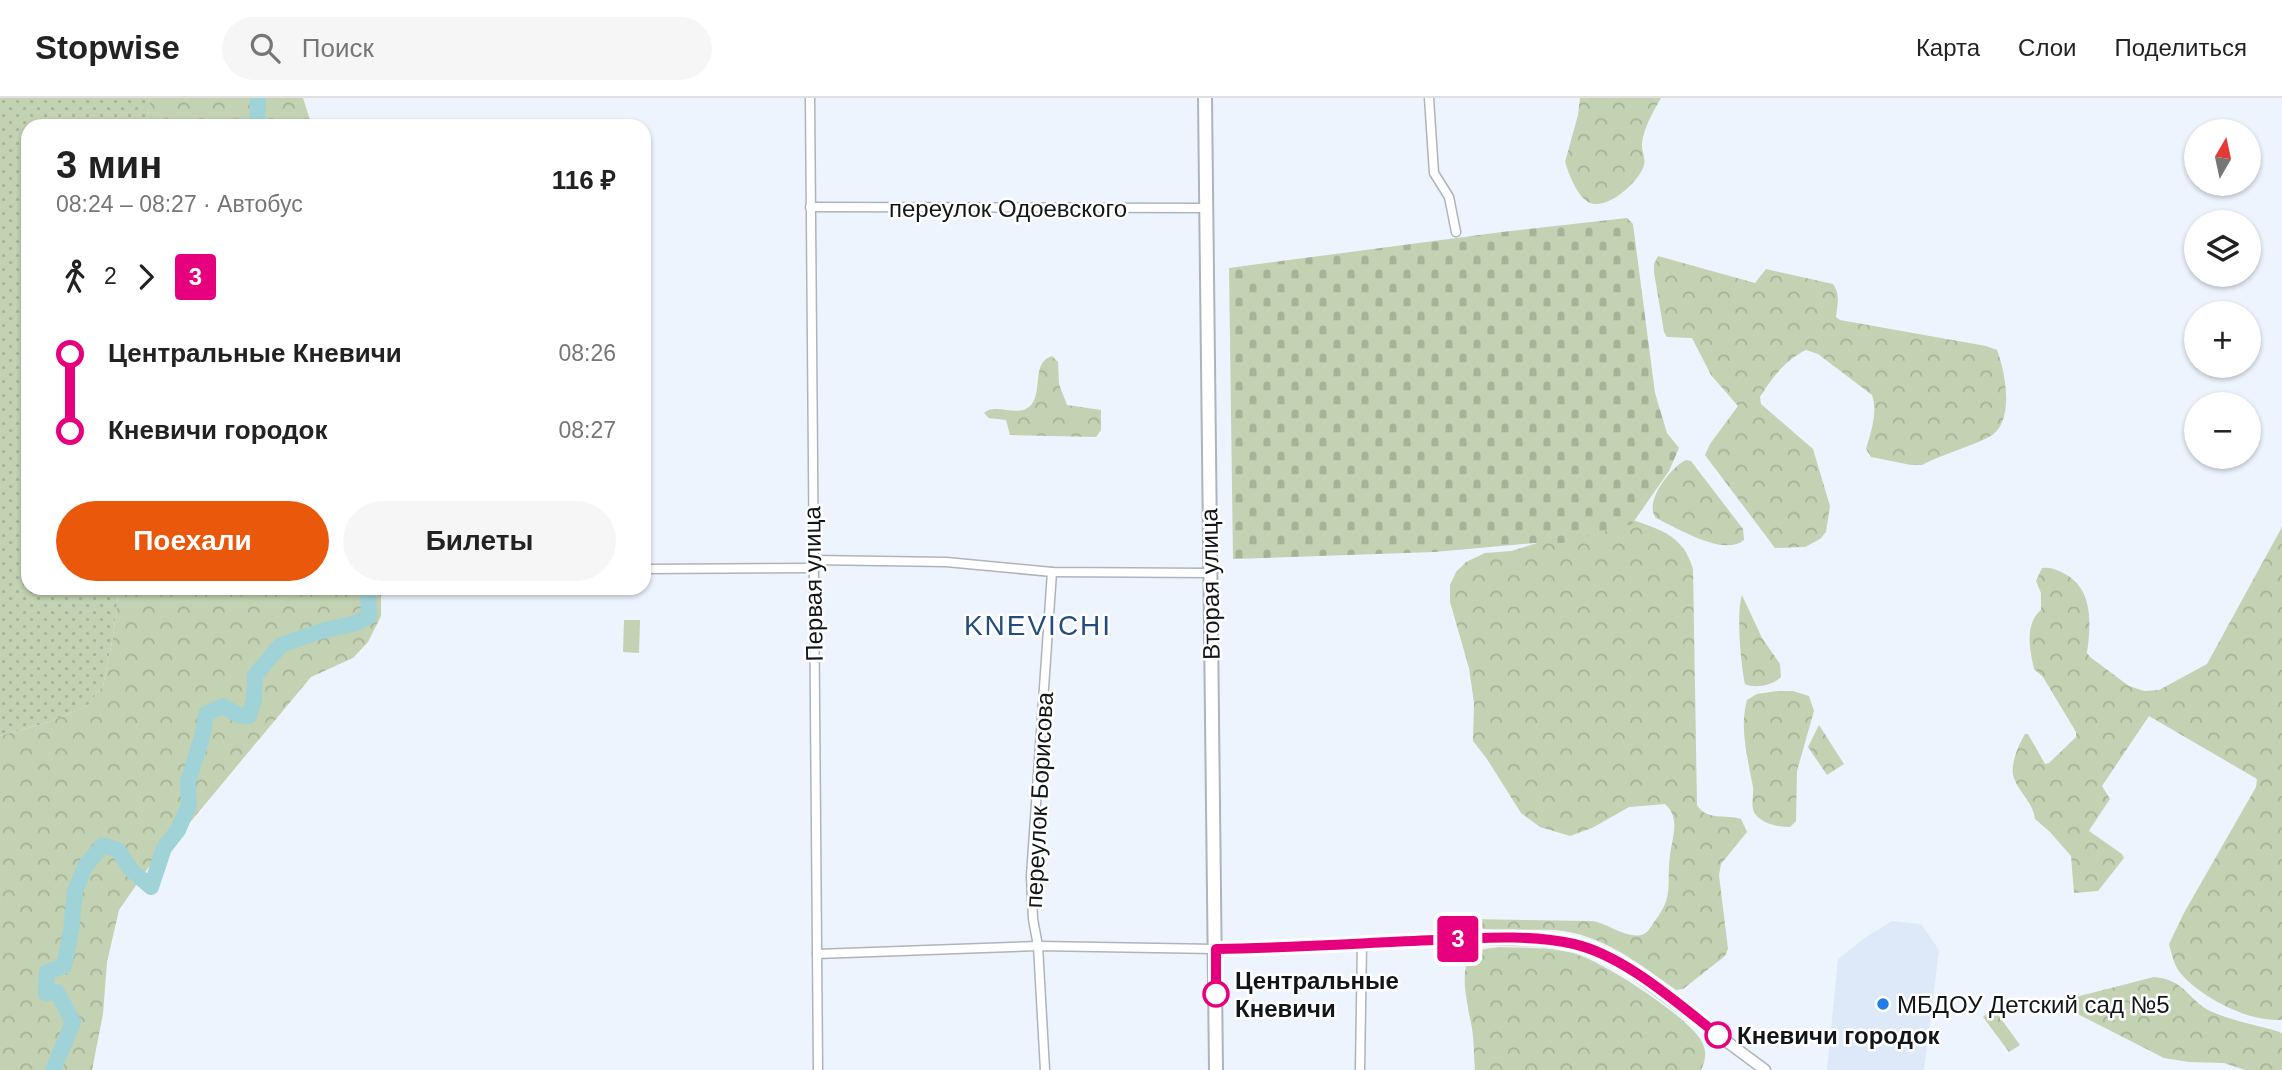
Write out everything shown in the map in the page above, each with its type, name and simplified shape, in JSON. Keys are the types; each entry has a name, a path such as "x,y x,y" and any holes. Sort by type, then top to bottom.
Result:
{"main road":[{"name":"Вторая улица","path":"1205,98 1216,1070"}],"street":[{"name":"Первая улица","path":"810,98 818,1070"},
{"path":"1429,98 1434,173 1449,197 1457,232"},
{"name":"переулок Одоевского","path":"810,207 1207,208"},
{"path":"651,569 946,562 1052,572 1209,573"},
{"name":"переулок Борисова","path":"1045,1070 1031,876 1052,572"},
{"path":"817,954 1038,946 1216,949 1474,939 1574,944 1613,959 1633,972 1765,1070"},
{"path":"1360,1070 1362,943"}],"shaded area":[{"name":"МБДОУ Детский сад №5","path":"1892,921 1921,924 1939,950 1924,1070 1827,1070 1838,959"}],"green space":[{"path":"0,98 150,98 148,119 21,119 21,595 118,595 103,686 87,706 49,722 0,736"},
{"path":"150,98 303,98 310,119 148,119"},
{"path":"1580,98 1661,98 1643,137 1644,162 1641,172 1622,193 1597,204 1590,203 1581,196 1565,162"},
{"path":"1627,218 1633,224 1655,393 1667,433 1679,448 1669,471 1632,524 1562,543 1434,552 1233,559 1229,268"},
{"path":"1658,256 1755,283 1766,269 1833,284 1838,296 1836,317 1840,320 1997,350 2006,397 2002,421 1989,437 1922,465 1871,457 1866,449 1874,415 1872,395 1818,354 1806,350 1798,354 1785,364 1769,383 1760,397 1761,404 1813,449 1830,506 1826,532 1820,539 1805,547 1775,548 1705,455 1738,406 1711,375 1692,338 1667,337 1664,332 1654,272"},
{"path":"1052,356 1058,362 1059,384 1067,405 1101,410 1101,430 1096,437 1010,435 1006,420 989,418 984,413 995,409 1020,411 1031,405 1042,364"},
{"path":"1686,460 1691,461 1743,529 1744,540 1725,545 1713,543 1656,518 1653,503 1660,486 1673,470"},
{"path":"1625,517 1667,534 1683,547 1689,557 1693,569 1697,805 1711,815 1741,819 1747,832 1721,864 1719,875 1728,949 1725,956 1683,989 1676,990 1620,952 1589,937 1555,930 1494,929 1462,925 1462,921 1468,919 1592,921 1638,936 1648,931 1665,904 1674,822 1673,815 1665,804 1629,807 1592,828 1570,836 1540,827 1521,813 1473,741 1474,703 1469,668 1450,602 1450,585 1456,572 1466,562 1485,553 1511,551"},
{"path":"2282,527 2282,1020 2269,1020 2228,1007 2191,984 2179,972 2169,944 2256,787 2257,779 2149,716 2102,786 2110,799 2089,831 2124,858 2098,891 2074,893 2071,856 2035,819 2032,808 2016,783 2013,767 2025,734 2028,734 2045,764 2076,737 2076,732 2032,662 2030,630 2041,610 2041,593 2036,581 2042,568 2050,568 2073,580 2085,597 2089,619 2087,653 2090,657 2129,686 2144,691 2159,690 2207,664"},
{"path":"118,595 381,595 381,616 368,642 353,658 311,677 177,838 148,868 119,910 107,962 103,1014 92,1070 0,1070 0,736 49,722 87,706 103,686"},
{"path":"1742,595 1762,638 1780,664 1781,677 1769,684 1745,684 1739,626"},
{"path":"624,620 640,620 639,653 623,652"},
{"path":"1793,691 1809,696 1814,711 1797,771 1796,821 1790,827 1766,823 1755,814 1744,732 1747,700 1757,694"},
{"path":"1819,725 1844,764 1827,775 1808,747"},
{"path":"1498,947 1573,953 1624,978 1665,1006 1696,1033 1705,1051 1701,1070 1475,1070 1465,972 1472,955 1481,950"},
{"path":"2154,977 2180,986 2210,1011 2280,1032 2282,1070 2245,1070 2224,1063 2164,1058 2064,1007 2064,1000"},
{"path":"1994,1009 2020,1045 2009,1052 1983,1017"}],"waterway":[{"path":"257,119 258,98"},
{"path":"53,1070 73,1022 57,992 46,993 47,972 64,966 75,891 86,865 103,845 118,850 131,870 151,887 164,848 178,830 189,805 188,782 203,734 206,714 223,706 238,715 249,716 254,699 255,675 281,645 321,631 357,623 369,616 368,595"}],"bus line":[{"name":"3","path":"1216,994 1216,949 1474,939 1535,940 1574,944 1613,959 1718,1035"}],"place":[{"name":"Центральные Кневичи","path":"1216,994"},
{"name":"МБДОУ Детский сад №5","path":"1883,1004"},
{"name":"Кневичи городок","path":"1718,1035"}],"district":[{"name":"KNEVICHI","path":"1038,625"}]}
